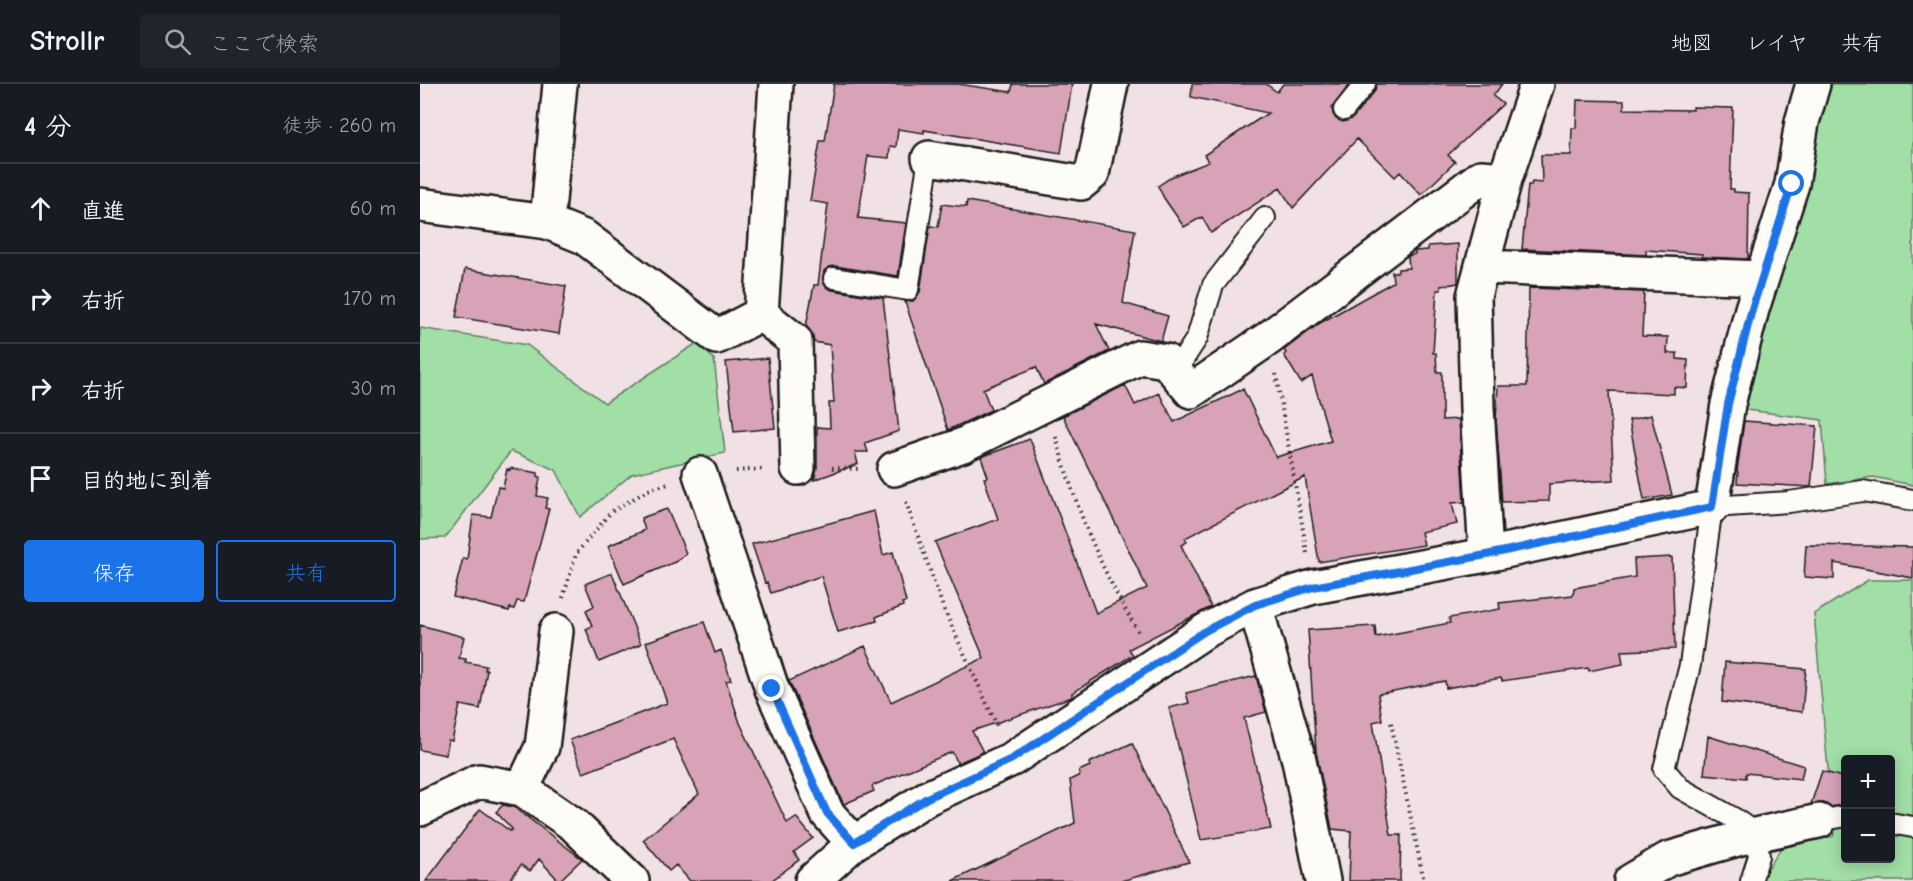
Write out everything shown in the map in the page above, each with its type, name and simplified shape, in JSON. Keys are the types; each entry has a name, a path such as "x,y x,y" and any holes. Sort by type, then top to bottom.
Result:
{"street":[{"path":"547,222 560,84"},
{"path":"761,314 776,84"},
{"path":"929,158 1081,183 1092,174 1111,84"},
{"path":"1486,555 1477,408 1474,296 1505,179 1537,84"},
{"path":"812,881 854,843 927,798 1012,759 1205,631 1255,605 1313,587 1486,555 1712,507 1728,404 1762,278 1792,184 1802,122 1813,84"},
{"path":"894,469 963,445 1140,357 1166,361 1191,391 1269,338 1480,177 1505,179"},
{"path":"420,206 547,222 584,237 717,337 761,314"},
{"path":"1482,267 1762,278"},
{"path":"761,314 795,341 798,468"},
{"path":"700,474 772,689 827,813 854,843"},
{"path":"1255,605 1299,760 1323,881"},
{"path":"522,789 542,747 556,630"},
{"path":"420,809 480,781 522,789 574,825 632,881"},
{"path":"1631,881 1668,859 1756,834 1832,819"}],"lane":[{"path":"1344,110 1365,84"},
{"path":"834,278 908,290 929,158"},
{"path":"1175,372 1197,338 1213,285 1265,218"},
{"path":"1752,881 1759,856 1756,834 1735,819 1680,788 1664,770 1690,665 1712,507 1790,502 1836,497 1863,491 1913,500"},
{"path":"1895,824 1913,827"}],"path":[{"path":"1269,338 1313,587"},
{"path":"1046,402 1061,454 1091,538 1119,601 1158,661"},
{"path":"894,469 944,607 1012,759"},
{"path":"1391,723 1424,881"}],"green space":[{"path":"1824,84 1913,84 1913,485 1873,477 1827,484 1822,420 1739,409"},
{"path":"420,328 527,345 605,403 697,343 714,359 725,453 632,474 580,517 556,470 511,451 445,538 420,539"},
{"path":"1868,580 1913,580 1913,881 1760,881 1781,848 1834,836 1814,614"}],"building":[{"path":"834,84 958,84 1011,92 1013,84 1072,84 1061,153 924,130 924,133 898,129 896,147 890,146 889,158 868,156 858,218 906,223 898,276 835,266 824,271 823,282 832,290 883,298 899,431 865,443 868,452 855,452 858,464 814,480 817,468 817,427 830,428 829,403 834,403 830,345 814,342 812,333 806,326 814,285 818,285 828,204 810,201 820,141 825,141"},
{"path":"1192,84 1266,84 1277,92 1283,84 1350,84 1332,108 1336,119 1343,122 1353,118 1374,92 1377,84 1502,84 1493,96 1503,104 1448,155 1455,162 1421,195 1400,172 1395,177 1357,139 1293,208 1280,188 1211,233 1202,217 1184,227 1158,186 1173,176 1209,162 1204,155 1268,113 1191,97"},
{"path":"1577,100 1624,101 1624,109 1733,108 1730,189 1734,189 1734,192 1749,193 1748,259 1702,257 1702,254 1646,250 1646,255 1522,249 1528,185 1532,182 1542,183 1541,155 1571,155 1572,128 1576,128"},
{"path":"967,201 1135,230 1123,303 1168,316 1161,341 1096,324 1109,351 1044,384 1036,367 983,389 991,410 948,430 905,302 913,301 920,292 930,226 938,227 942,204 966,207"},
{"path":"1458,244 1458,283 1441,286 1441,290 1437,290 1433,353 1436,353 1437,372 1442,372 1442,420 1459,419 1464,502 1452,503 1457,524 1421,532 1424,545 1319,562 1305,477 1185,538 1187,542 1181,545 1211,607 1129,649 1133,655 1072,693 1072,697 972,731 983,752 958,763 952,752 872,786 874,791 843,803 789,681 865,646 891,702 984,658 935,542 998,519 984,478 988,477 981,457 1030,439 1096,613 1147,588 1063,416 1125,385 1135,405 1159,393 1174,422 1243,389 1276,457 1331,441 1312,376 1301,383 1284,355 1286,353 1284,350 1320,323 1393,282 1392,272 1409,268 1408,256 1415,254 1415,251 1428,250 1428,246"},
{"path":"465,269 566,286 559,334 456,317"},
{"path":"1529,288 1644,292 1642,336 1668,337 1667,353 1677,353 1677,359 1688,360 1687,388 1674,387 1674,394 1609,391 1614,480 1549,484 1549,501 1502,502 1496,419 1498,386 1527,386"},
{"path":"768,358 775,428 734,432 726,362"},
{"path":"1651,415 1672,495 1644,500 1629,420"},
{"path":"1744,421 1817,426 1811,487 1737,483"},
{"path":"510,468 538,473 540,477 537,496 548,498 545,508 549,509 524,602 517,601 514,609 510,608 509,611 453,597 463,558 467,559 473,515 491,517 498,487 503,488 507,469 510,470"},
{"path":"667,509 686,553 677,561 624,584 608,546 645,530 641,518"},
{"path":"874,511 883,555 893,552 906,602 902,603 903,606 876,617 877,621 838,632 821,576 771,593 767,582 765,583 752,544"},
{"path":"1806,545 1913,547 1913,578 1834,563 1834,579 1804,577"},
{"path":"1672,557 1675,649 1621,651 1623,664 1589,671 1588,668 1502,681 1501,678 1446,688 1445,681 1378,694 1382,720 1373,722 1391,835 1401,835 1400,881 1349,881 1351,831 1332,829 1316,752 1308,630 1375,626 1376,637 1450,623 1449,618 1500,609 1499,603 1573,595 1574,588 1635,577 1634,559"},
{"path":"612,573 641,644 599,662 586,629 592,626 586,610 594,606 585,584"},
{"path":"704,622 715,653 721,650 731,680 726,681 740,723 787,823 796,817 813,838 794,852 799,860 771,881 690,881 676,865 669,871 643,840 699,794 673,739 583,773 570,740 667,703 646,642"},
{"path":"420,625 464,637 459,658 466,659 465,662 486,666 485,670 487,670 480,709 460,705 452,741 448,740 446,755 420,750"},
{"path":"1725,662 1806,669 1802,712 1722,702"},
{"path":"1256,676 1266,712 1244,718 1271,829 1201,840 1169,708 1189,703 1186,693"},
{"path":"1708,736 1804,766 1801,779 1746,773 1746,778 1704,774"},
{"path":"1132,743 1189,862 1121,881 952,881 1075,823 1070,780 1080,775 1079,771 1090,766 1089,763"},
{"path":"1822,771 1841,777 1841,805 1830,807 1824,803 1811,804"},
{"path":"503,805 514,807 582,859 559,881 539,859 530,871 521,865 509,881 426,881 480,809 510,831 512,829 496,812"}],"route":[{"path":"772,689 827,813 854,843 927,798 1012,759 1205,631 1255,605 1313,587 1486,555 1712,507 1728,404 1752,309 1792,184"}]}
